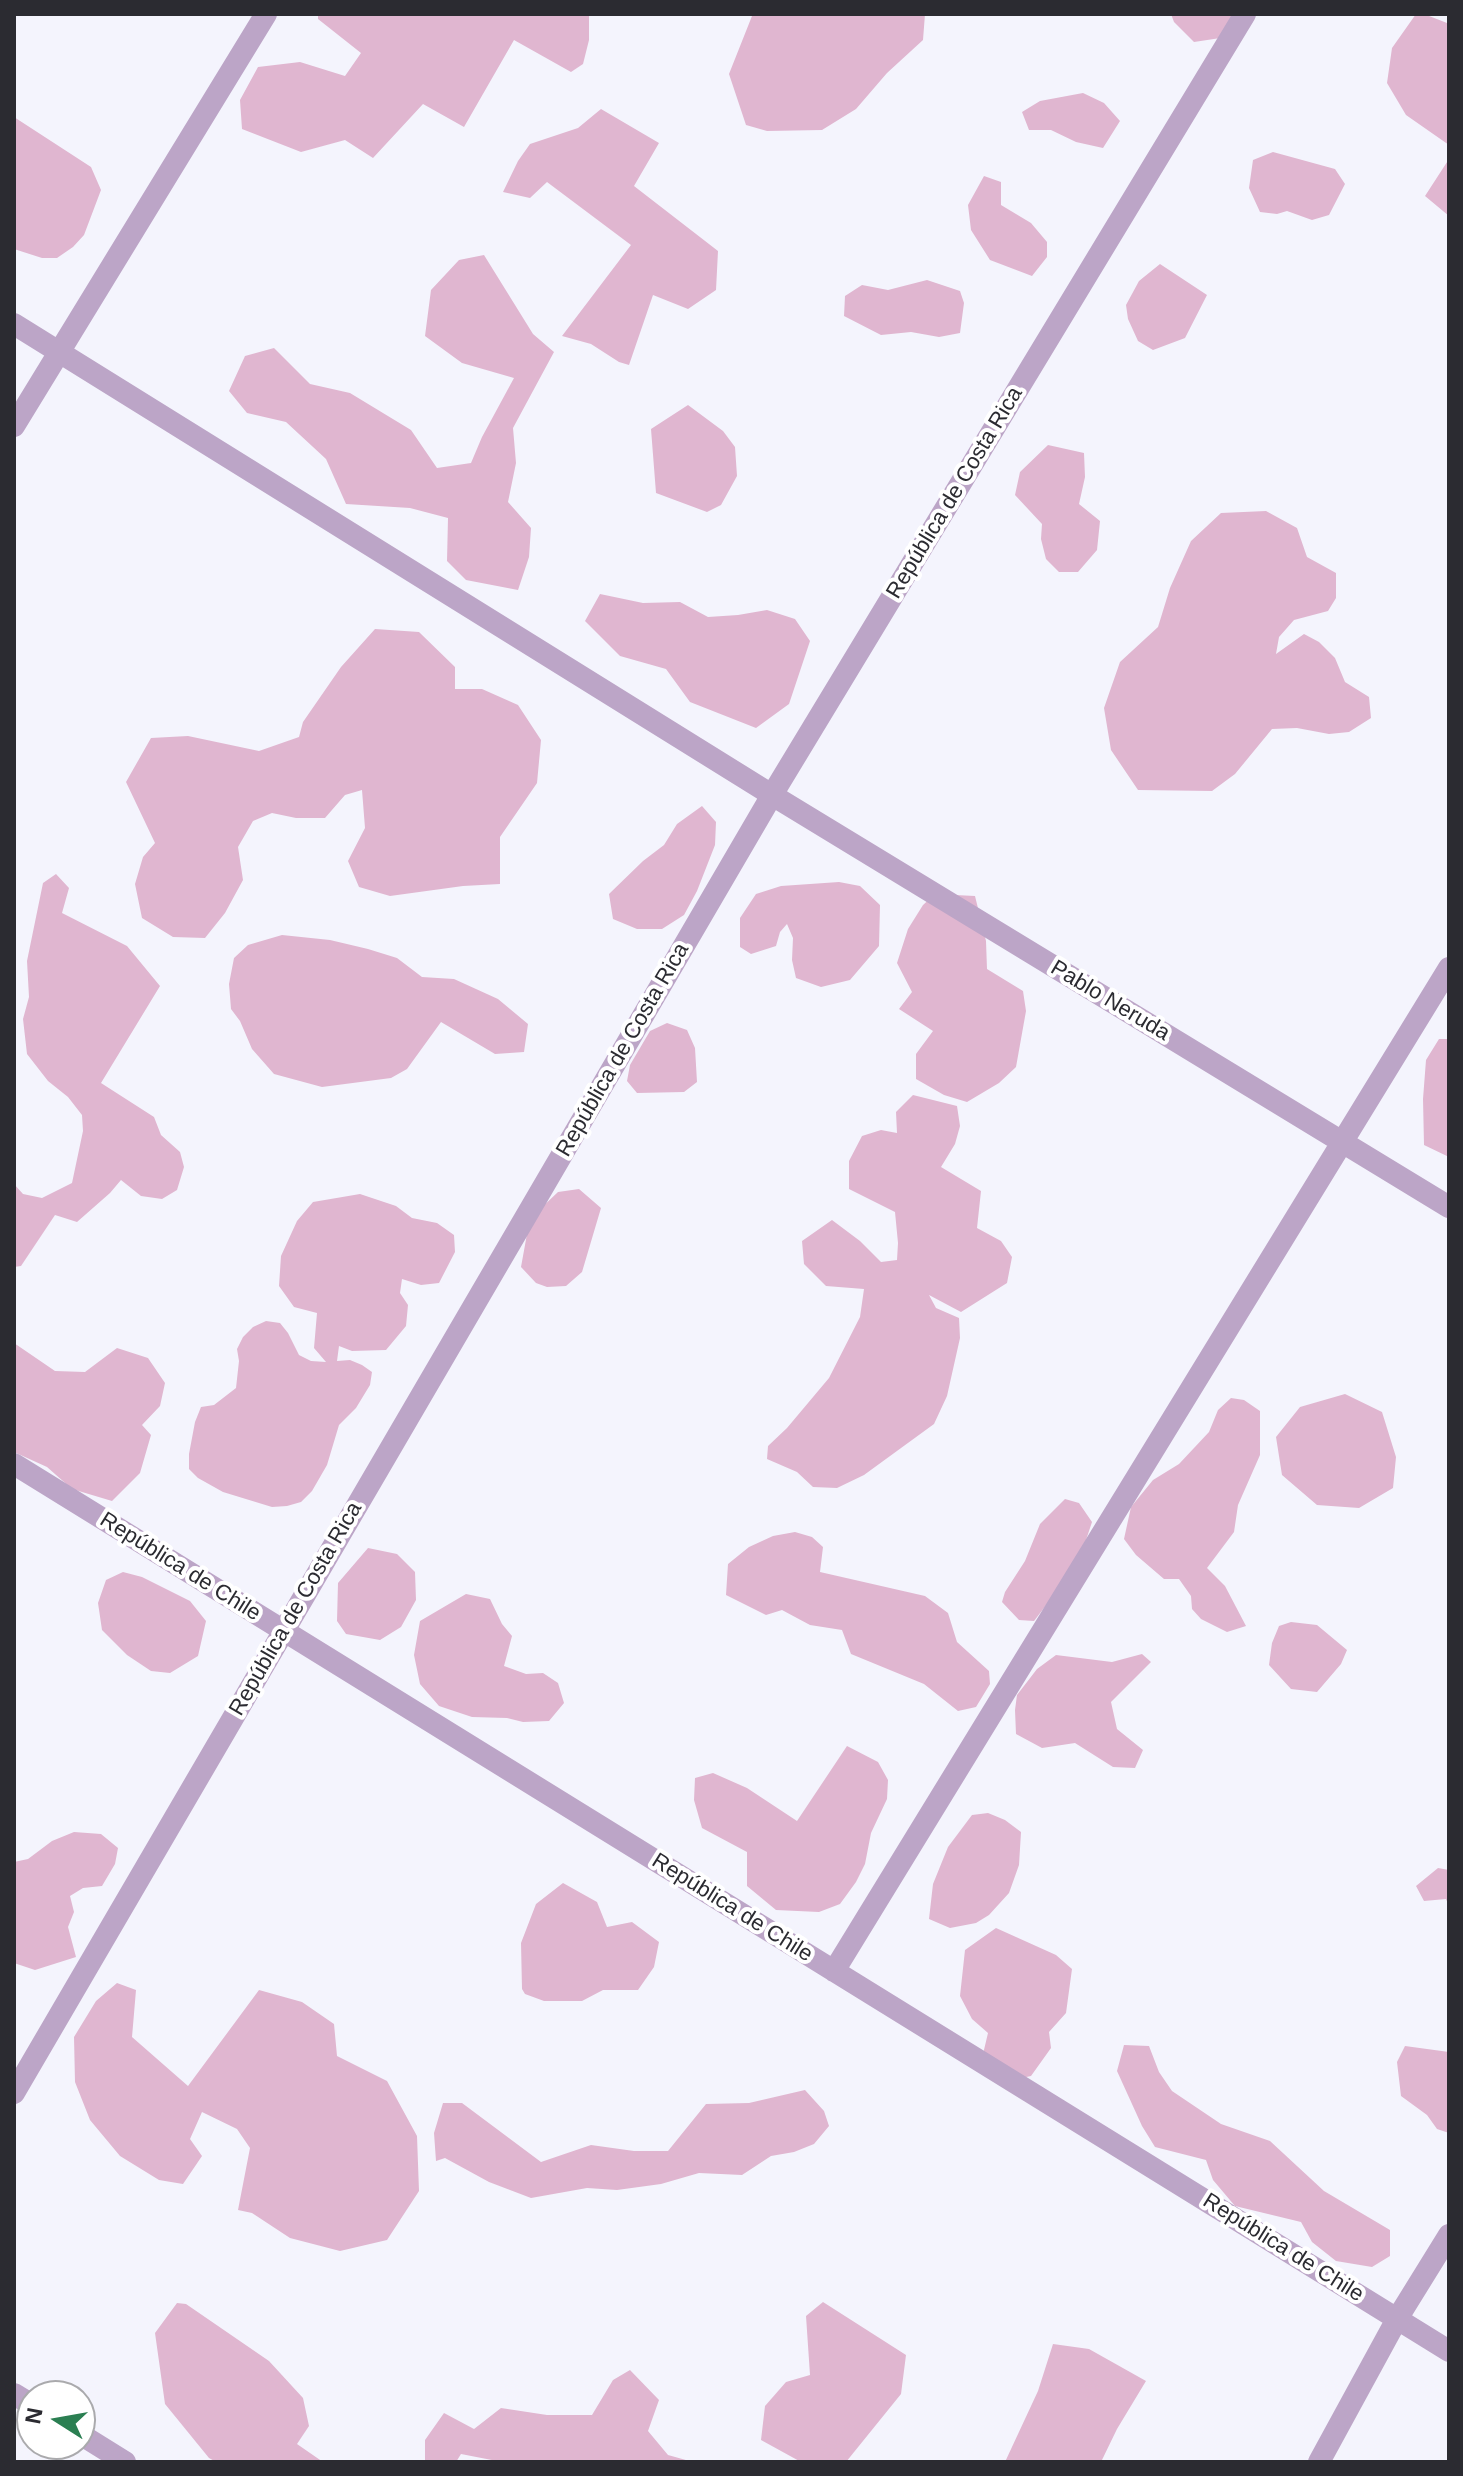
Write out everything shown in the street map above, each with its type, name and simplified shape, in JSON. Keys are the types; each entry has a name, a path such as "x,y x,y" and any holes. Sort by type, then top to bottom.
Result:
{"street":[{"path":"14,426 266,14"},
{"name":"República de Costa Rica","path":"14,2093 772,795 1245,14"},
{"name":"Pablo Neruda","path":"14,324 772,795 1449,1207"},
{"path":"834,1971 1449,968"},
{"name":"República de Chile","path":"14,1464 1449,2351"},
{"path":"1319,2462 1397,2319 1449,2235"},
{"path":"96,2444 125,2462"}],"shaded area":[{"path":"318,14 589,14 589,40 583,64 571,72 514,40 464,127 423,104 373,158 345,140 301,152 242,129 240,100 258,67 300,62 345,76 361,53 318,19"},
{"path":"925,14 923,40 887,73 856,109 822,130 767,131 746,125 729,74 752,16"},
{"path":"1171,14 1245,14 1227,37 1194,42 1174,22"},
{"path":"1416,14 1449,21 1449,145 1406,115 1387,83 1392,48"},
{"path":"1083,93 1104,103 1120,121 1103,148 1076,142 1051,130 1029,130 1022,112 1040,101"},
{"path":"601,109 659,143 634,186 718,251 716,290 688,309 653,295 629,365 591,344 562,336 631,245 547,182 530,198 503,192 530,144 578,128"},
{"path":"14,117 91,167 101,190 84,235 57,258 42,258 14,249"},
{"path":"1273,152 1335,169 1345,184 1329,215 1312,220 1287,211 1277,214 1260,212 1249,188 1253,160"},
{"path":"1449,159 1449,216 1425,196"},
{"path":"984,176 1001,182 1001,205 1031,223 1047,242 1047,257 1032,276 990,260 971,230 968,205"},
{"path":"484,255 533,334 554,352 513,428 516,463 508,502 531,528 529,557 518,590 466,580 447,561 448,518 410,508 346,504 326,459 286,422 247,413 229,391 245,356 274,348 310,384 350,393 411,430 437,468 471,463 514,378 462,363 425,336 431,290 459,260"},
{"path":"1160,264 1207,295 1185,338 1153,350 1138,341 1128,319 1126,305 1139,281"},
{"path":"927,280 960,291 964,303 960,333 939,337 911,332 881,335 844,316 845,296 862,285 888,290"},
{"path":"688,405 723,431 735,447 737,476 721,505 707,512 656,493 651,429"},
{"path":"1048,445 1084,453 1085,477 1079,504 1100,521 1097,550 1078,572 1059,572 1046,559 1041,539 1042,524 1015,495 1020,472"},
{"path":"1266,511 1297,528 1307,557 1336,573 1336,598 1328,611 1294,620 1279,637 1276,654 1304,634 1319,642 1335,658 1345,682 1369,697 1371,718 1349,732 1329,734 1297,728 1272,729 1235,774 1212,791 1138,790 1111,750 1104,708 1120,662 1158,627 1170,588 1191,541 1221,513"},
{"path":"600,594 643,603 680,602 708,617 767,610 795,619 810,641 789,704 756,728 690,702 666,669 620,656 585,621"},
{"path":"375,629 419,632 455,667 455,689 482,689 518,705 541,740 537,783 500,837 500,884 390,896 359,887 348,861 365,828 362,790 345,795 325,818 296,818 272,813 253,821 238,847 243,880 225,913 205,938 173,937 142,918 135,884 143,857 155,843 126,782 151,738 188,736 259,751 299,737 303,722 341,667"},
{"path":"702,806 716,822 715,845 684,915 662,929 637,929 613,919 609,894 664,845 677,824"},
{"path":"56,874 69,888 62,913 127,946 160,986 101,1083 154,1117 161,1135 180,1152 184,1167 177,1190 162,1199 141,1196 121,1180 77,1222 55,1215 21,1266 14,1267 14,1184 23,1194 42,1198 72,1183 83,1131 82,1115 68,1097 48,1081 27,1054 23,1019 29,997 27,961 43,883"},
{"path":"839,882 860,886 880,905 879,946 850,980 821,987 796,978 792,960 793,938 787,924 780,932 776,946 751,954 740,947 740,918 756,894 781,886"},
{"path":"935,894 975,896 986,941 987,969 1023,991 1026,1011 1016,1067 999,1083 967,1102 944,1095 916,1079 916,1054 933,1031 899,1009 912,992 897,963 908,929 923,905"},
{"path":"282,935 330,940 368,949 397,958 422,977 454,979 498,999 528,1024 524,1052 495,1054 441,1022 407,1069 391,1078 322,1087 274,1074 252,1049 231,1009 229,984 234,958 248,945"},
{"path":"667,1023 687,1030 695,1048 697,1082 684,1092 637,1093 627,1081 630,1065 650,1031"},
{"path":"1439,1039 1449,1039 1449,1157 1424,1145 1426,1060"},
{"path":"913,1095 957,1106 960,1126 955,1144 941,1167 981,1191 977,1228 1001,1241 1012,1257 1007,1283 961,1312 929,1295 936,1308 959,1318 960,1338 947,1396 934,1424 864,1475 837,1488 813,1487 797,1472 767,1459 768,1446 829,1378 860,1317 864,1289 826,1286 804,1264 802,1241 832,1220 881,1262 897,1260 895,1212 849,1189 849,1161 862,1136 881,1130 897,1133 896,1112"},
{"path":"579,1189 601,1208 582,1272 566,1286 547,1287 536,1283 521,1267 527,1234 538,1211 558,1192"},
{"path":"360,1194 396,1206 412,1218 437,1223 454,1235 455,1252 439,1283 421,1285 402,1279 400,1293 408,1305 406,1326 386,1350 352,1351 339,1346 337,1361 350,1360 372,1372 370,1385 356,1408 339,1425 327,1465 312,1491 301,1502 272,1507 223,1492 198,1478 189,1469 195,1422 201,1407 214,1405 236,1388 237,1349 253,1327 266,1321 280,1323 299,1355 311,1361 326,1362 314,1348 317,1313 294,1307 279,1286 281,1256 297,1221 313,1202"},
{"path":"14,1343 55,1371 85,1372 117,1348 148,1358 165,1383 160,1406 142,1425 151,1435 140,1473 112,1501 72,1489 47,1467 14,1452"},
{"path":"1345,1394 1382,1412 1396,1457 1393,1488 1359,1508 1317,1505 1282,1475 1276,1437 1300,1407"},
{"path":"1231,1398 1244,1400 1260,1411 1260,1455 1238,1505 1234,1532 1207,1568 1225,1586 1246,1626 1227,1632 1201,1619 1192,1609 1191,1596 1179,1579 1164,1579 1136,1555 1124,1539 1131,1507 1153,1480 1179,1464 1209,1432 1218,1410"},
{"path":"1065,1499 1079,1503 1092,1522 1086,1540 1034,1621 1019,1620 1002,1602 1005,1592 1025,1561 1040,1524"},
{"path":"795,1532 812,1537 823,1547 820,1572 925,1596 948,1613 957,1642 989,1671 990,1684 976,1707 958,1711 924,1684 851,1654 842,1630 810,1625 782,1610 766,1615 726,1595 728,1564 749,1547 773,1536"},
{"path":"368,1548 397,1554 415,1572 416,1600 401,1627 380,1640 346,1634 337,1621 338,1583"},
{"path":"123,1572 142,1577 190,1601 206,1621 198,1656 170,1673 151,1671 127,1655 102,1630 98,1603 106,1580"},
{"path":"466,1594 490,1599 502,1624 512,1636 504,1666 526,1674 543,1673 558,1683 564,1703 549,1721 472,1717 439,1706 420,1684 414,1655 420,1621"},
{"path":"1291,1622 1317,1625 1347,1650 1341,1664 1317,1692 1291,1689 1269,1665 1272,1643 1279,1626"},
{"path":"1142,1654 1151,1662 1111,1702 1117,1729 1143,1750 1135,1768 1113,1767 1075,1743 1042,1748 1016,1734 1017,1695 1037,1669 1056,1655 1112,1662"},
{"path":"847,1746 878,1762 888,1780 887,1799 871,1833 865,1864 840,1904 819,1912 776,1910 747,1886 747,1852 702,1828 694,1800 695,1778 713,1773 747,1788 797,1821"},
{"path":"988,1813 1005,1820 1021,1832 1019,1865 1009,1893 989,1915 976,1923 950,1928 929,1919 933,1884 948,1847 972,1815"},
{"path":"74,1832 101,1834 118,1848 115,1864 102,1886 83,1888 70,1896 74,1912 68,1927 76,1957 35,1970 14,1963 14,1862 28,1859 52,1841"},
{"path":"1438,1868 1449,1870 1449,1906 1446,1899 1424,1901 1416,1886"},
{"path":"563,1883 597,1902 607,1927 632,1922 659,1942 654,1967 638,1990 603,1990 582,2001 544,2001 525,1994 522,1989 521,1943 536,1904"},
{"path":"996,1928 1056,1955 1072,1969 1066,2013 1049,2032 1051,2048 1031,2076 1017,2079 983,2054 988,2033 972,2019 960,1996 965,1950"},
{"path":"117,1983 136,1990 132,2037 188,2086 259,1990 302,2002 334,2024 337,2056 387,2081 417,2136 419,2191 387,2240 340,2251 290,2238 252,2213 238,2210 250,2148 237,2129 202,2112 190,2139 202,2156 183,2184 159,2180 120,2156 90,2120 75,2082 74,2037 96,2001"},
{"path":"1124,2045 1149,2046 1159,2072 1172,2091 1221,2124 1270,2141 1324,2191 1390,2230 1390,2256 1372,2267 1336,2261 1312,2242 1301,2222 1235,2206 1213,2180 1206,2160 1155,2147 1117,2071"},
{"path":"1405,2046 1449,2052 1449,2133 1437,2129 1427,2115 1401,2096 1397,2062"},
{"path":"805,2090 824,2111 829,2126 814,2144 771,2156 742,2175 699,2173 661,2184 617,2190 587,2188 531,2198 489,2182 445,2158 436,2161 434,2133 443,2103 462,2103 541,2162 591,2145 634,2151 668,2151 706,2104 749,2103"},
{"path":"823,2302 906,2355 901,2394 846,2462 801,2462 761,2440 765,2406 786,2382 810,2375 806,2316"},
{"path":"177,2303 186,2304 269,2361 303,2398 309,2426 297,2444 323,2462 216,2462 209,2458 165,2404 155,2333"},
{"path":"1053,2344 1089,2349 1146,2381 1101,2462 1005,2462 1038,2391"},
{"path":"630,2370 659,2400 648,2431 668,2455 693,2462 502,2462 461,2454 456,2462 425,2462 425,2440 444,2413 474,2429 501,2408 547,2415 592,2415 613,2380"}]}
